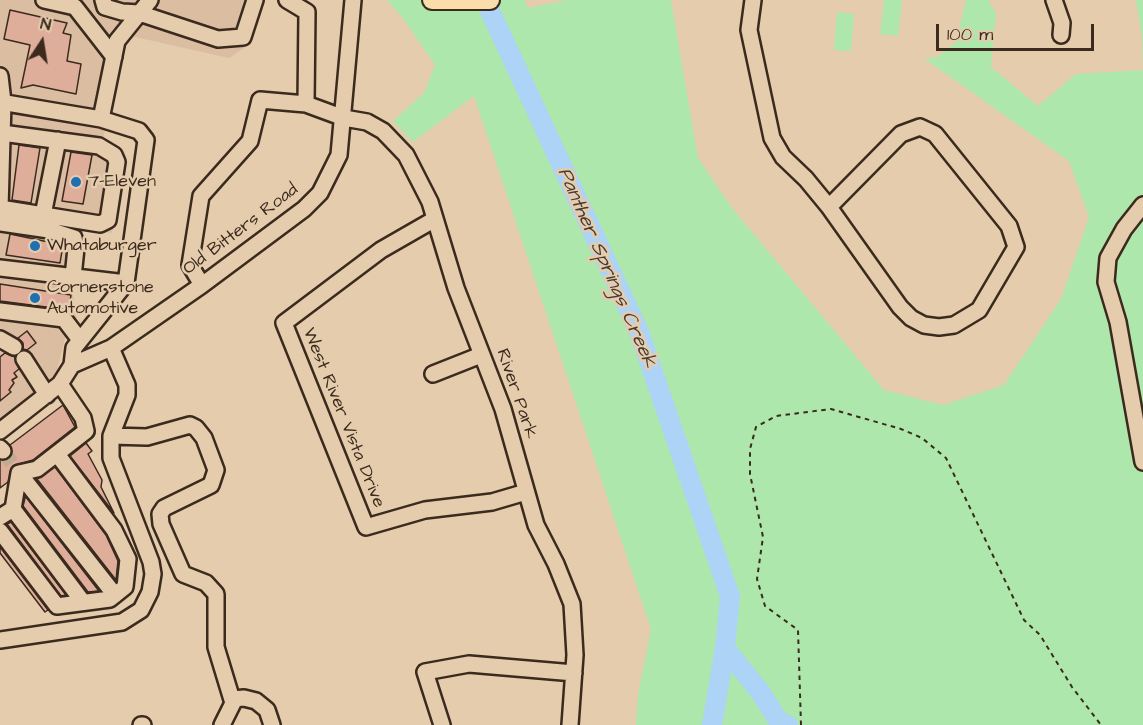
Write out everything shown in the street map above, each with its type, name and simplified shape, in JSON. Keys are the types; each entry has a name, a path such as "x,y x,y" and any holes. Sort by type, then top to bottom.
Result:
{"main road":[{"path":"432,0 490,0"}],"street":[{"path":"44,0 75,7 114,57"},
{"path":"103,0 105,6 122,12 140,13 218,39 243,37 255,0"},
{"path":"101,119 117,41 150,0"},
{"path":"287,0 307,12 306,104"},
{"name":"Old Bitters Road","path":"72,365 111,348 202,285 304,209 320,193 339,154 344,118 349,16 353,0"},
{"path":"753,0 749,30 772,138 783,157 806,179 829,207 900,308 911,318 924,325 939,327 954,324 979,310 1016,246 1009,226 935,134 920,127 901,134 829,207"},
{"path":"1054,0 1062,23 1061,35"},
{"path":"0,76 3,133 0,209 100,225 108,220 117,162 114,155 106,149 62,145 3,133"},
{"name":"River Park","path":"202,285 190,265 201,195 250,141 260,100 306,104 344,118 367,122 383,131 406,155 424,186 508,427 536,525 556,564 572,604 575,631 570,725"},
{"path":"0,431 60,384 72,365 74,348 126,283 146,140 139,131 101,119 2,102"},
{"path":"43,215 62,145"},
{"path":"92,152 106,154 117,162"},
{"path":"1143,205 1124,230 1108,258 1106,282 1118,322 1143,462"},
{"name":"West River Vista Drive","path":"435,219 381,249 284,323 366,527 425,510 492,502 526,492"},
{"path":"0,223 64,233 74,238 76,248 73,277"},
{"path":"0,268 126,283"},
{"path":"0,311 64,319 80,340"},
{"path":"0,339 14,347"},
{"path":"0,640 122,622 141,610 152,585 152,562 111,458 111,436 127,395 128,385 111,348"},
{"path":"433,375 481,355"},
{"path":"24,359 47,395"},
{"path":"19,473 37,469 86,431 83,418 60,384"},
{"path":"111,436 147,437 190,425 196,428 204,438 216,477 211,485 202,491 164,508 160,514 161,524 183,574 206,583 216,594 216,647 233,699 222,725"},
{"path":"0,531 57,606 110,599 125,587 128,559 114,530 57,454"},
{"path":"19,473 13,509 83,602"},
{"path":"19,473 115,595"},
{"path":"0,517 13,509"},
{"path":"442,725 425,672 469,664 574,673"},
{"path":"233,699 244,698 256,701 267,710 272,725"}],"path":[{"path":"801,724 798,630 765,606 757,579 763,537 750,474 750,449 756,427 776,416 831,410 901,429 922,438 946,458 1024,620 1040,635 1072,687 1101,725"}],"shaded area":[{"path":"0,0 260,0 247,46 229,58 131,36 122,46 103,140 122,162 112,233 83,229 73,294 77,322 65,338 56,375 0,418"}],"green space":[{"path":"387,0 524,0 529,8 568,0 671,0 698,158 732,208 884,390 943,405 1004,385 1061,299 1089,217 1069,161 925,59 937,57 956,42 966,0 988,0 996,13 991,67 1038,106 1076,74 1143,70 1143,725 636,725 638,695 651,629 474,96 413,142 393,121 424,93 435,65 402,17"},
{"path":"884,0 902,0 898,36 880,34"},
{"path":"1136,0 1143,0 1143,70 1142,37"},
{"path":"837,12 854,14 851,51 834,50"}],"building":[{"path":"10,10 67,23 63,33 71,35 67,61 81,64 76,94 33,85 21,88 30,45 4,39"},
{"path":"19,145 40,148 31,203 12,200"},
{"name":"7-Eleven","path":"71,152 92,155 83,204 62,201"},
{"name":"Whataburger","path":"10,234 63,245 60,263 6,255"},
{"name":"Cornerstone Automotive","path":"0,284 71,295 69,310 0,301"},
{"path":"27,331 36,343 27,350 23,349 23,343 18,338"},
{"path":"5,353 15,357 19,369 14,373 17,377 12,380 14,383 9,390 11,392 0,401 0,357"},
{"path":"63,405 75,427 33,460 13,466 8,482 0,488 0,460 10,457 12,453 10,445"},
{"path":"86,443 92,451 88,454 102,480 101,487 114,513 70,456"},
{"path":"55,467 106,535 118,561 116,580 37,479"},
{"path":"25,498 99,591 88,592 23,506"},
{"path":"11,522 66,595 61,596 7,524"},
{"path":"0,547 48,610 45,612 0,553"}],"waterway":[{"name":"Panther Springs Creek","path":"485,0 639,332 730,596 725,648 712,725"},
{"name":"Panther Springs Creek","path":"725,648 761,693 779,722 788,725"}],"tunnel":[{"path":"3,451 19,473"}],"place":[{"name":"7-Eleven","path":"76,182"},
{"name":"Whataburger","path":"35,246"},
{"name":"Cornerstone Automotive","path":"35,298"}]}
